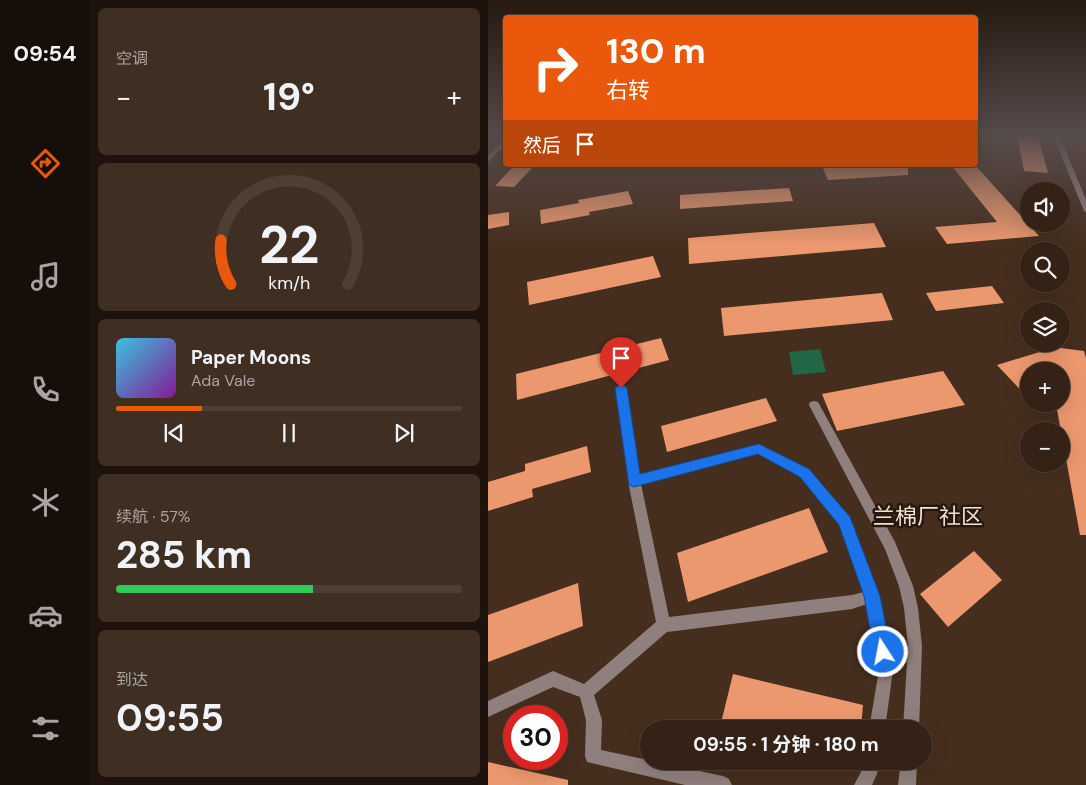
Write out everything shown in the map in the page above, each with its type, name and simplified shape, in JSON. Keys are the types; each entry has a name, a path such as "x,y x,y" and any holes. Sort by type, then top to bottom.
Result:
{"street":[{"path":"1070,172 1086,211"},
{"path":"621,388 634,481 664,625"},
{"path":"814,405 890,546 906,586 912,608 915,646 911,720"},
{"path":"634,481 759,449 804,473 845,521 872,596 886,670 878,720"},
{"path":"586,692 664,625 852,602 872,596"},
{"path":"488,709 553,679 586,692"},
{"path":"586,692 594,720 593,756 723,785"},
{"path":"863,785 870,770"},
{"path":"907,785 908,770"}],"green space":[{"path":"820,349 826,372 793,375 789,352"}],"building":[{"path":"509,172 529,172 514,187 495,186"},
{"path":"825,172 908,172 908,175 828,180"},
{"path":"956,172 981,172 1020,215 1020,232 1035,232 1039,236 947,244 935,227 997,222"},
{"path":"789,188 793,201 680,209 680,195"},
{"path":"628,191 633,204 589,212 590,215 541,224 540,210 579,203 578,200"},
{"path":"509,212 509,225 488,229 488,215"},
{"path":"874,223 886,247 689,264 688,238"},
{"path":"653,256 661,277 529,305 527,282"},
{"path":"992,286 1004,303 936,311 926,293"},
{"path":"882,293 893,320 724,336 721,308"},
{"path":"661,338 669,360 517,400 516,374"},
{"path":"1070,349 1084,351 1087,362 1087,535 1080,535 1068,472 1070,472 1070,422 1059,422 1057,412 1070,412 1070,362 1020,362 1020,389 997,365 1039,352 1070,352"},
{"path":"943,371 965,405 837,431 822,394"},
{"path":"766,398 777,421 667,452 661,426"},
{"path":"587,446 591,472 532,489 533,497 488,511 488,482 525,471 525,464"},
{"path":"809,508 828,552 688,602 677,553"},
{"path":"974,551 1002,580 948,627 920,594"},
{"path":"578,583 583,626 488,662 488,615"},
{"path":"733,674 863,705 862,720 722,720"},
{"path":"488,762 503,765 503,770 524,770 568,780 568,785 488,785"}],"district":[{"name":"兰棉厂社区","path":"928,516"}],"route":[{"path":"621,388 634,481 759,449 804,473 845,521 872,596 883,652"}]}
